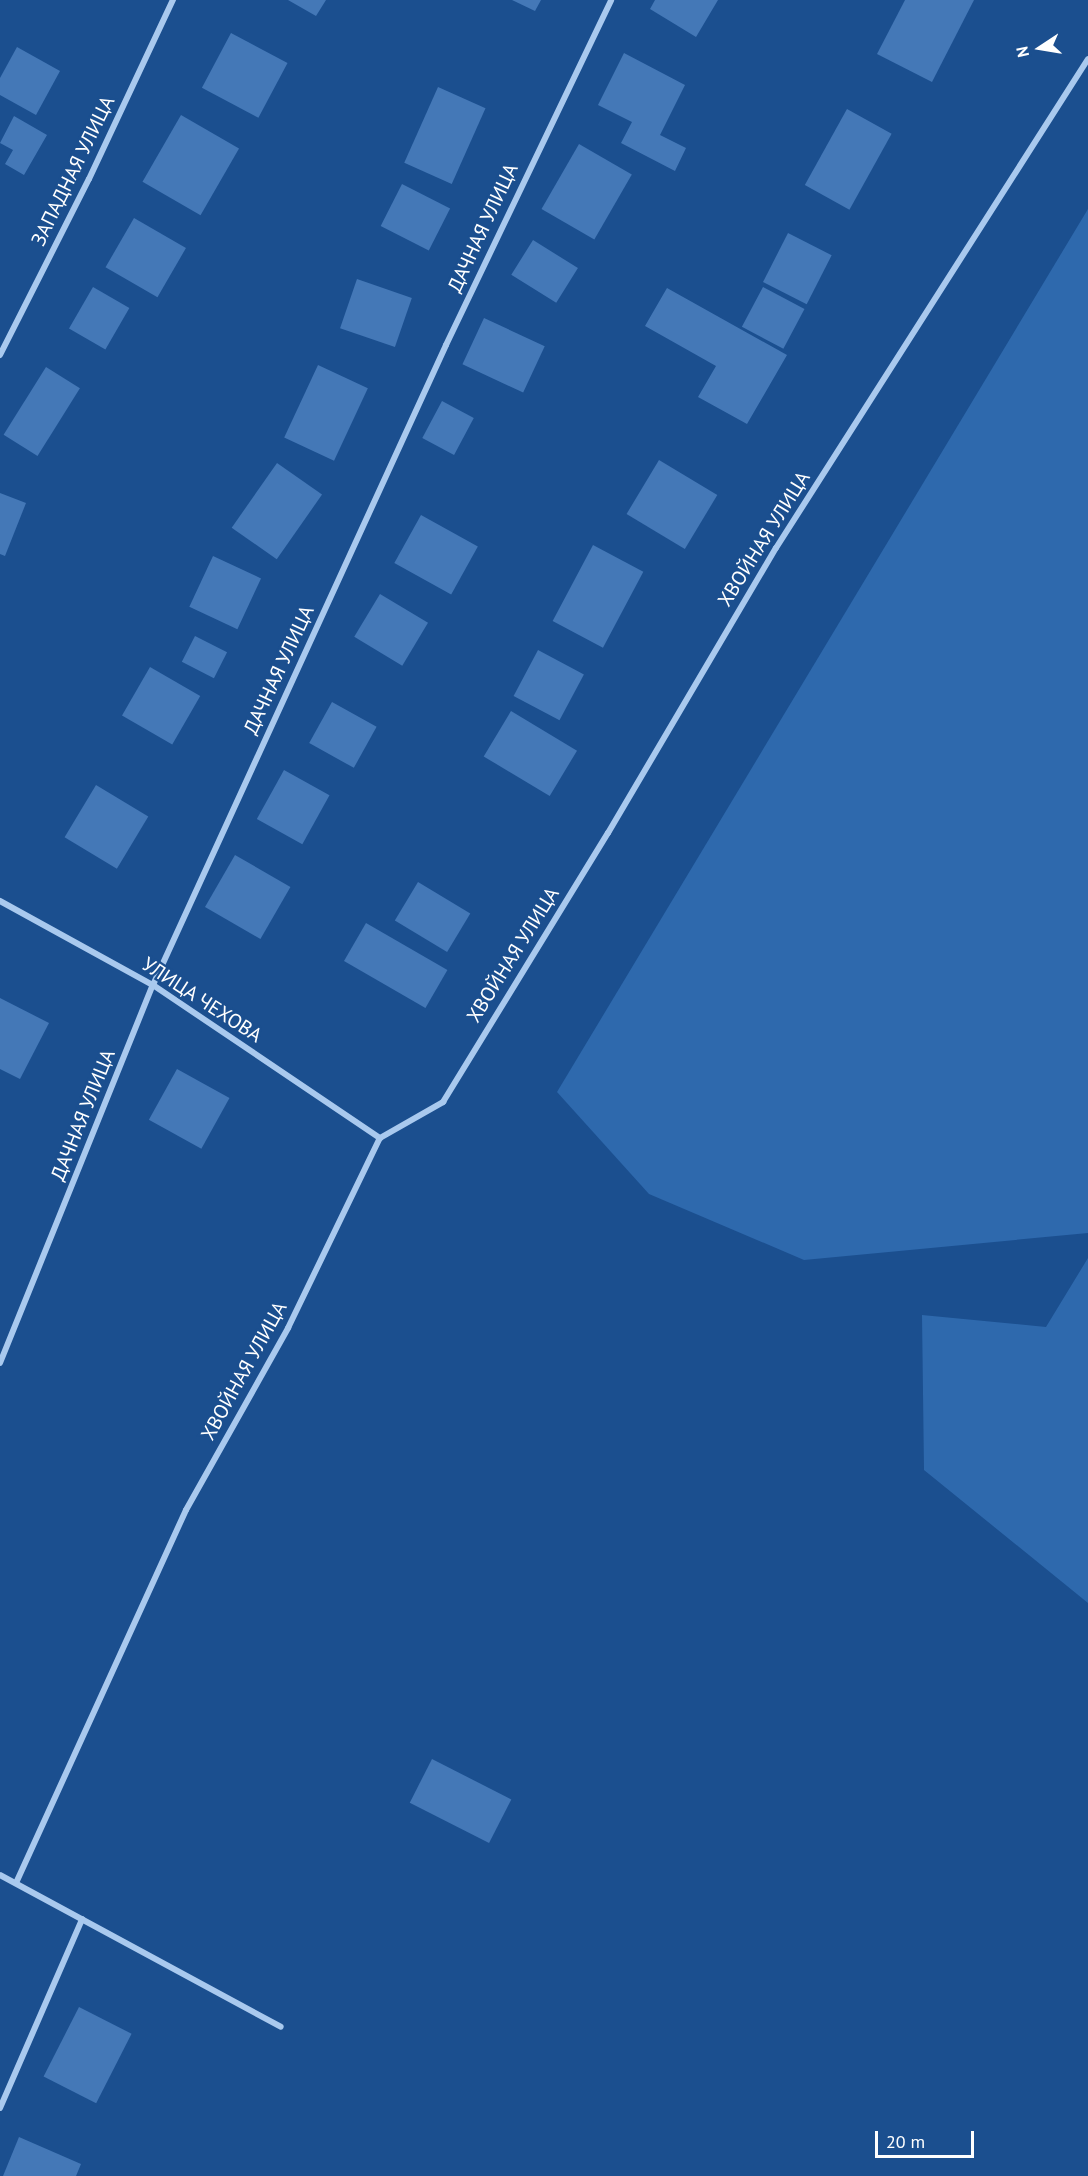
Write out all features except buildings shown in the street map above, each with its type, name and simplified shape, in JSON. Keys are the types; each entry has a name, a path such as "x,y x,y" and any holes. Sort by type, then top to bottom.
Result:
{"street":[{"name":"ЗАПАДНАЯ УЛИЦА","path":"0,355 89,179 173,0"},
{"name":"ДАЧНАЯ УЛИЦА","path":"0,1363 153,985 446,345 611,0"},
{"name":"ХВОЙНАЯ УЛИЦА","path":"16,1883 186,1510 288,1328 380,1138 443,1102 602,843 776,548 1088,59"},
{"name":"УЛИЦА ЧЕХОВА","path":"0,901 153,985 380,1138"},
{"path":"0,1875 281,2027"},
{"path":"0,2108 82,1919"}],"shaded area":[{"path":"1088,209 1088,1233 804,1260 649,1194 557,1092"},
{"path":"1088,1258 1088,1603 924,1470 922,1315 1046,1327"}]}
